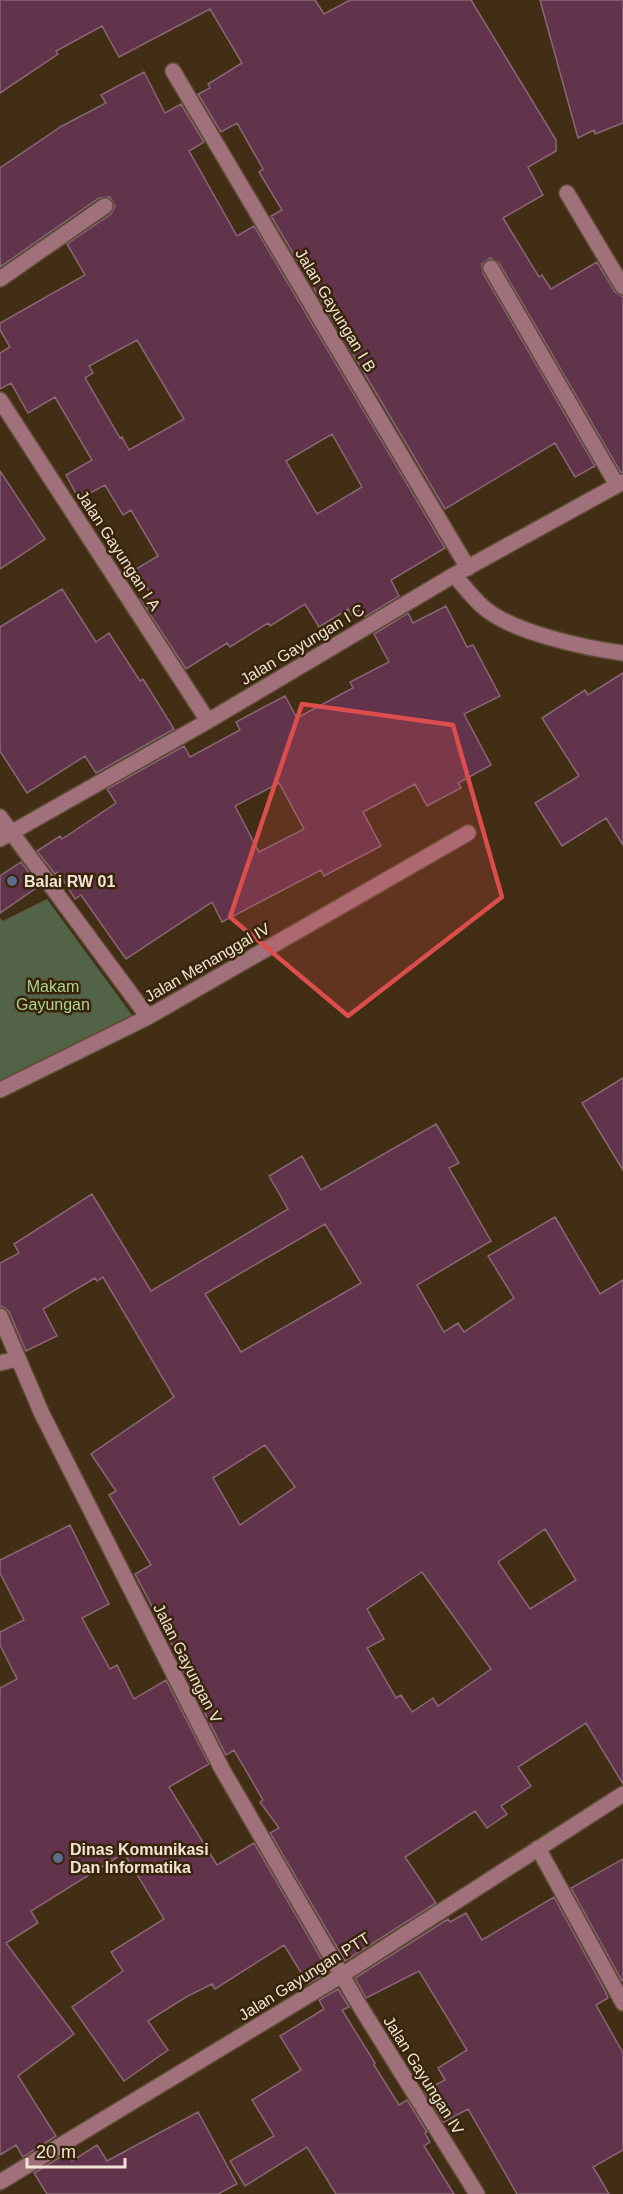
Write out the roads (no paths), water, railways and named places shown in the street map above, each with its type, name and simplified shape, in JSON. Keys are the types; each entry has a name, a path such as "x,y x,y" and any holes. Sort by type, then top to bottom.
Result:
{"street":[{"name":"Jalan Gayungan I B","path":"173,71 468,568"},
{"path":"567,193 623,287"},
{"path":"0,279 105,206"},
{"path":"491,268 620,483"},
{"name":"Jalan Gayungan I A","path":"0,400 208,721"},
{"name":"Jalan Gayungan I C","path":"5,836 208,721 453,575 620,483"},
{"path":"453,575 483,607 516,626 586,648 623,653"},
{"name":"Jalan Menanggal IV","path":"0,817 5,836 148,1017 468,833"},
{"path":"0,1090 148,1017"},
{"name":"Jalan Gayungan V","path":"0,1316 47,1425 222,1769 342,1975"},
{"path":"0,1363 18,1359"},
{"name":"Jalan Gayungan PTT","path":"0,2182 342,1975 623,1794"},
{"path":"538,1848 623,2003"},
{"name":"Jalan Gayungan IV","path":"342,1975 477,2194"}],"place":[{"name":"Balai RW 01","path":"12,881"},
{"name":"Dinas Komunikasi Dan Informatika","path":"58,1858"}],"park label":[{"name":"Makam Gayungan","path":"53,995"}]}
